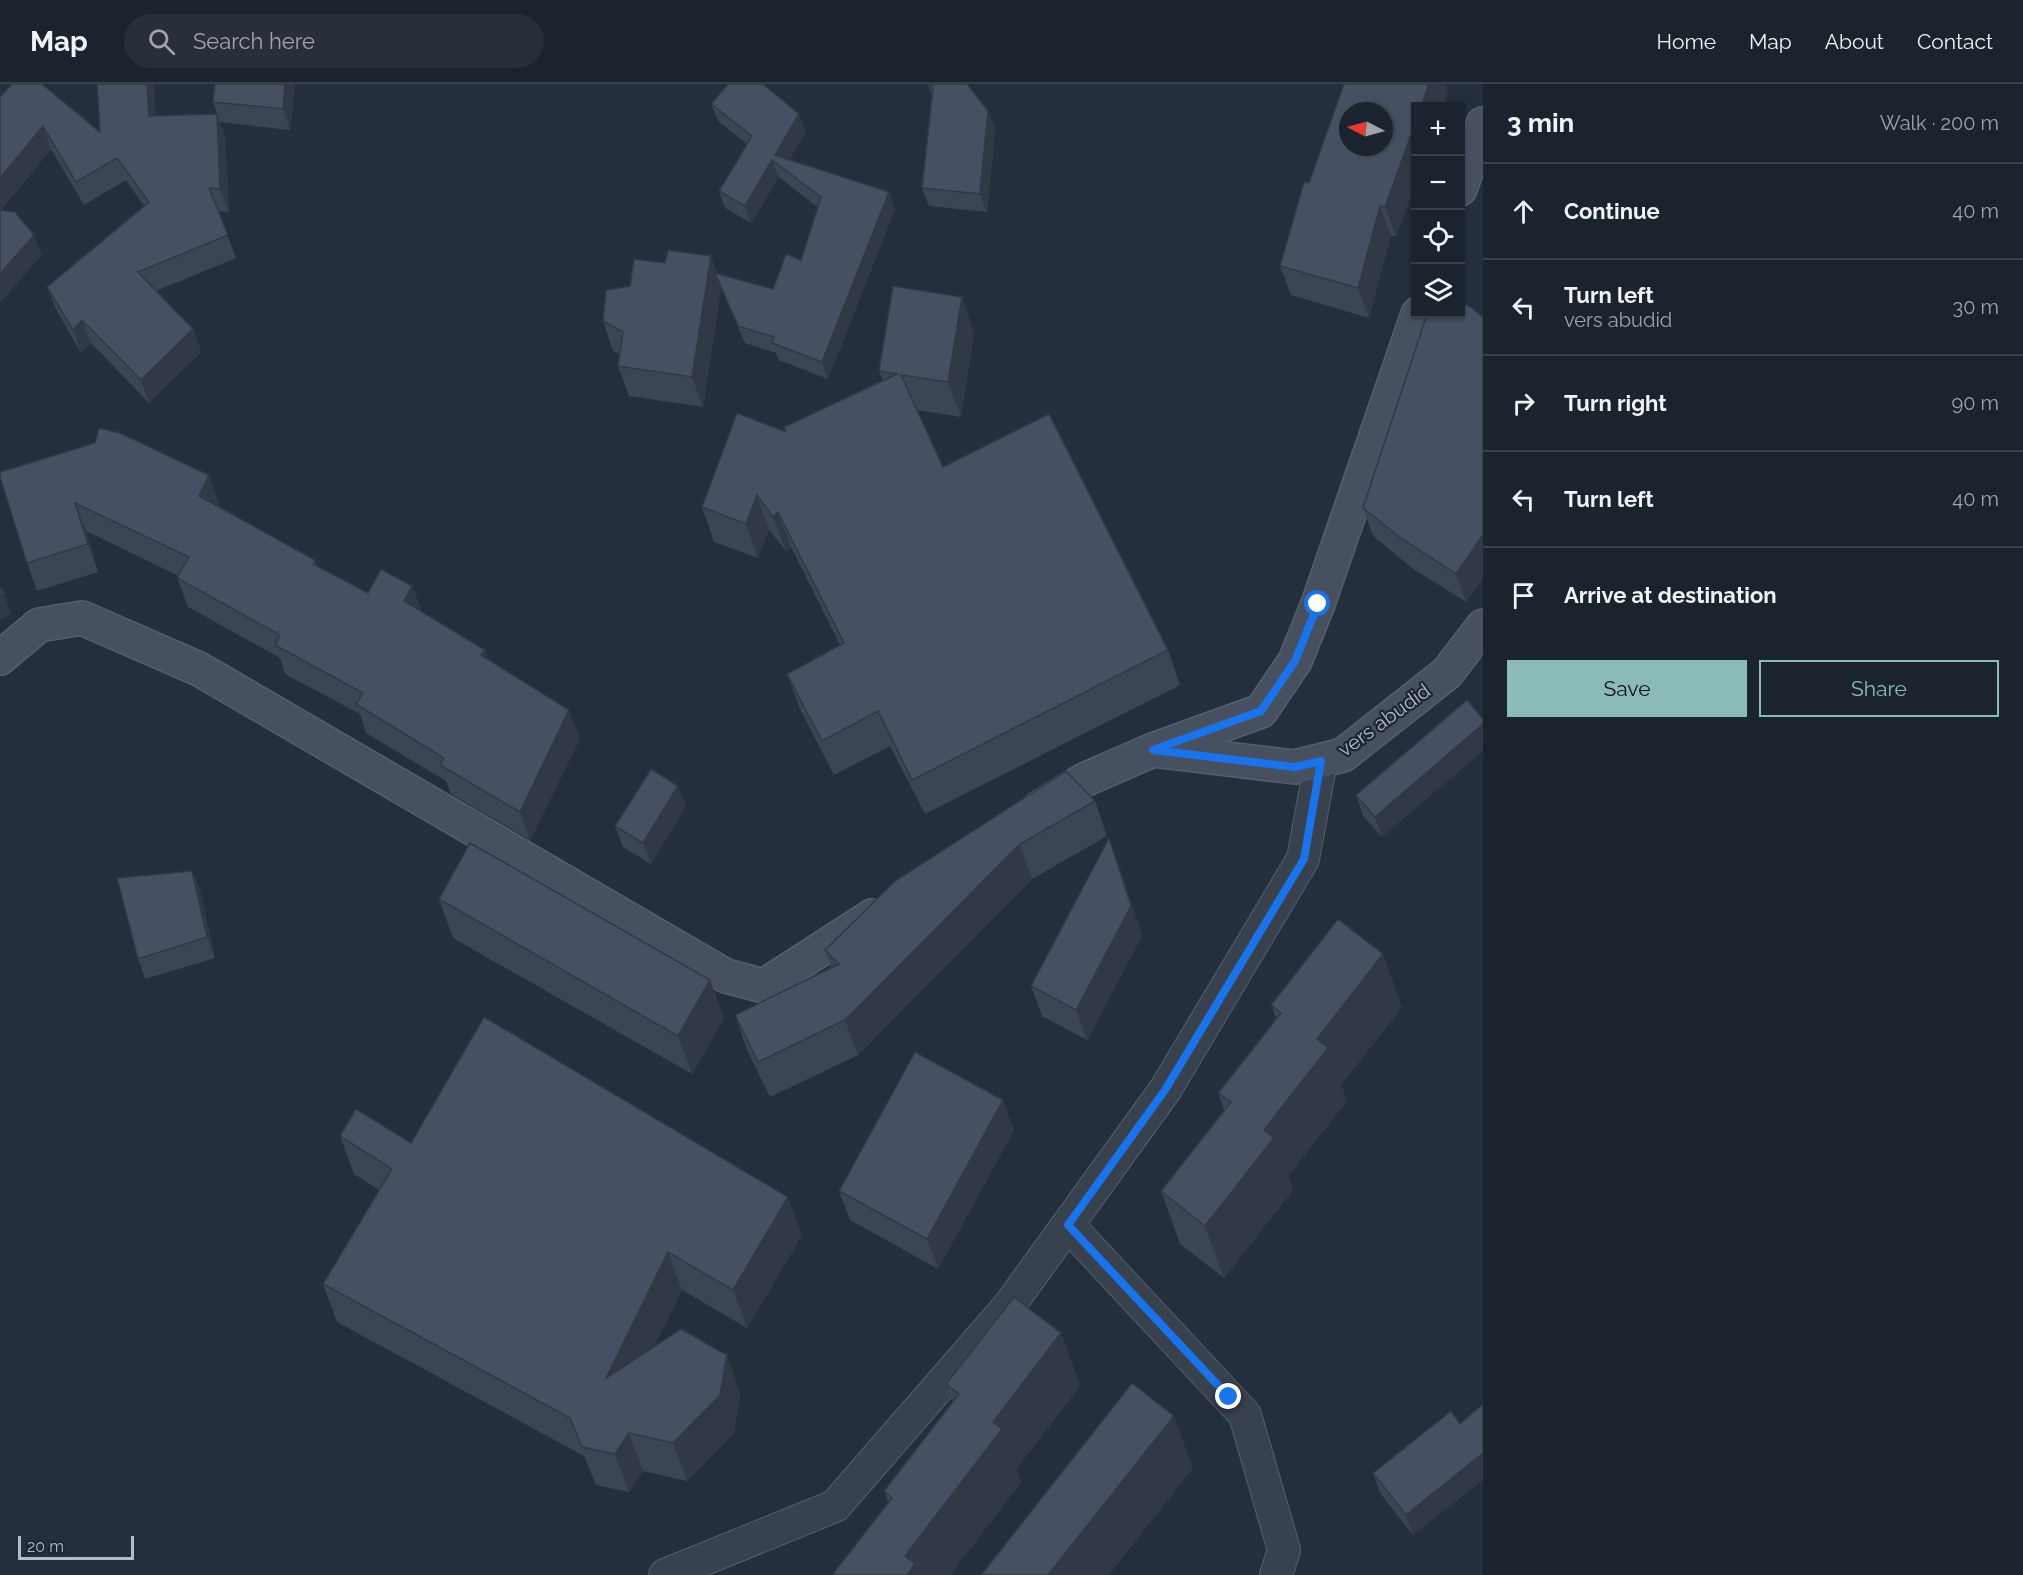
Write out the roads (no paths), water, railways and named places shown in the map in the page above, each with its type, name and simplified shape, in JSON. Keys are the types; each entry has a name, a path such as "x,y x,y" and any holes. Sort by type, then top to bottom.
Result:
{"street":[{"path":"1465,177 1483,124"},
{"path":"1014,825 1084,780 1153,750 1261,711 1295,661 1318,604 1417,318"},
{"path":"0,658 39,625 82,618 188,665 726,976 764,986 894,902"},
{"name":"vers abudid","path":"1153,750 1295,767 1344,755 1447,673 1483,626"},
{"path":"665,1575 835,1506 1009,1306 1165,1090 1304,859 1321,761"},
{"path":"1068,1225 1245,1414 1284,1551 1276,1575"}]}
